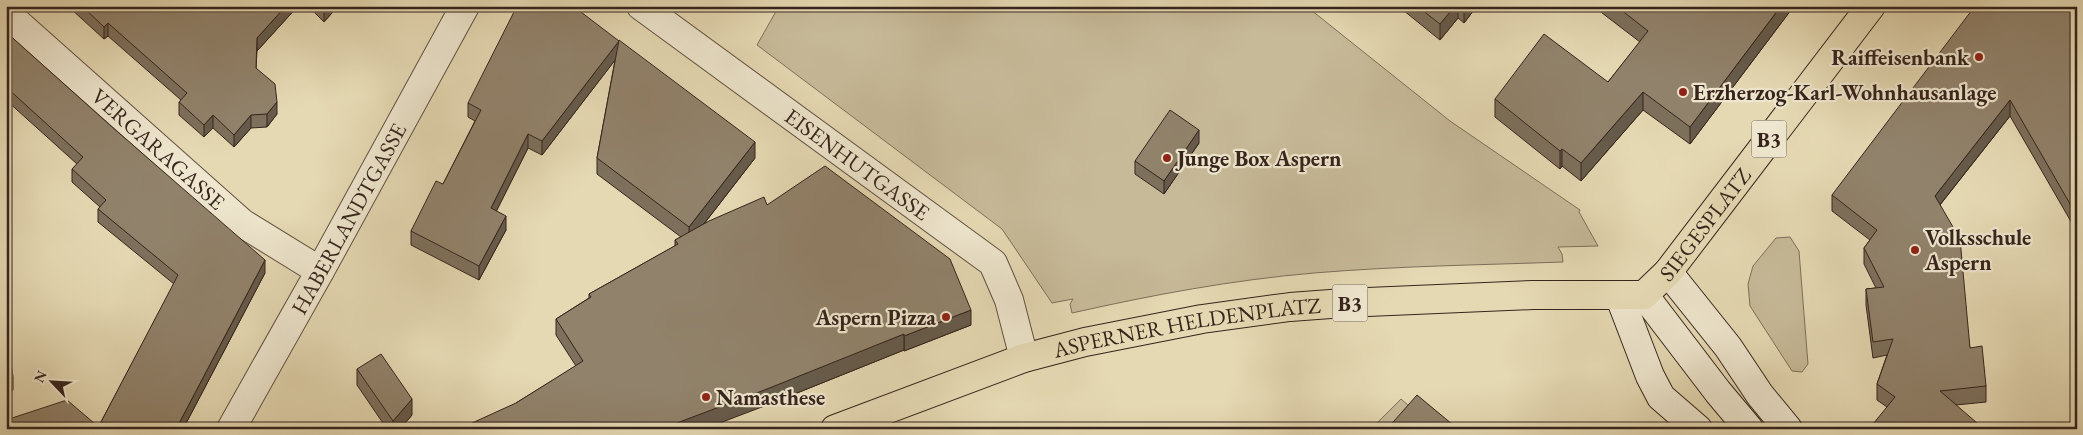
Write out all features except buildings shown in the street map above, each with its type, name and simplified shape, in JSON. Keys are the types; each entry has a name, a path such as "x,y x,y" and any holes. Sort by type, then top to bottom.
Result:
{"main road":[{"name":"SIEGESPLATZ","path":"1632,295 1668,272 1871,6"},
{"name":"ASPERNER HELDENPLATZ","path":"1024,358 1084,342 1192,321 1290,307 1533,295 1632,295"},
{"name":"B3","path":"835,429 1024,358"}],"street":[{"name":"HABERLANDTGASSE","path":"230,429 320,271 465,6"},
{"name":"EISENHUTGASSE","path":"642,6 993,264 1009,300 1024,358"},
{"name":"VERGARAGASSE","path":"6,13 242,223 320,271"},
{"path":"1668,272 1728,347 1760,395 1788,429"},
{"path":"1632,295 1650,376 1662,397 1698,429"},
{"path":"1632,295 1749,429"}],"shaded area":[{"path":"779,6 1306,6 1450,121 1580,210 1579,212 1598,246 1558,247 1562,254 1563,262 1376,269 1283,276 1192,289 1072,313 1070,304 1073,299 1052,303 1002,229 757,45"},
{"path":"1790,237 1799,251 1808,364 1802,372 1792,371 1750,306 1748,284 1753,266 1776,238"},
{"path":"1401,399 1417,413 1403,429 1371,429"}],"place":[{"name":"Raiffeisenbank","path":"1979,57"},
{"name":"Erzherzog-Karl-Wohnhausanlage","path":"1683,92"},
{"name":"Junge Box Aspern","path":"1167,158"},
{"name":"Volksschule Aspern","path":"1915,250"},
{"name":"Aspern Pizza","path":"946,317"},
{"name":"Namasthese","path":"706,397"}]}
